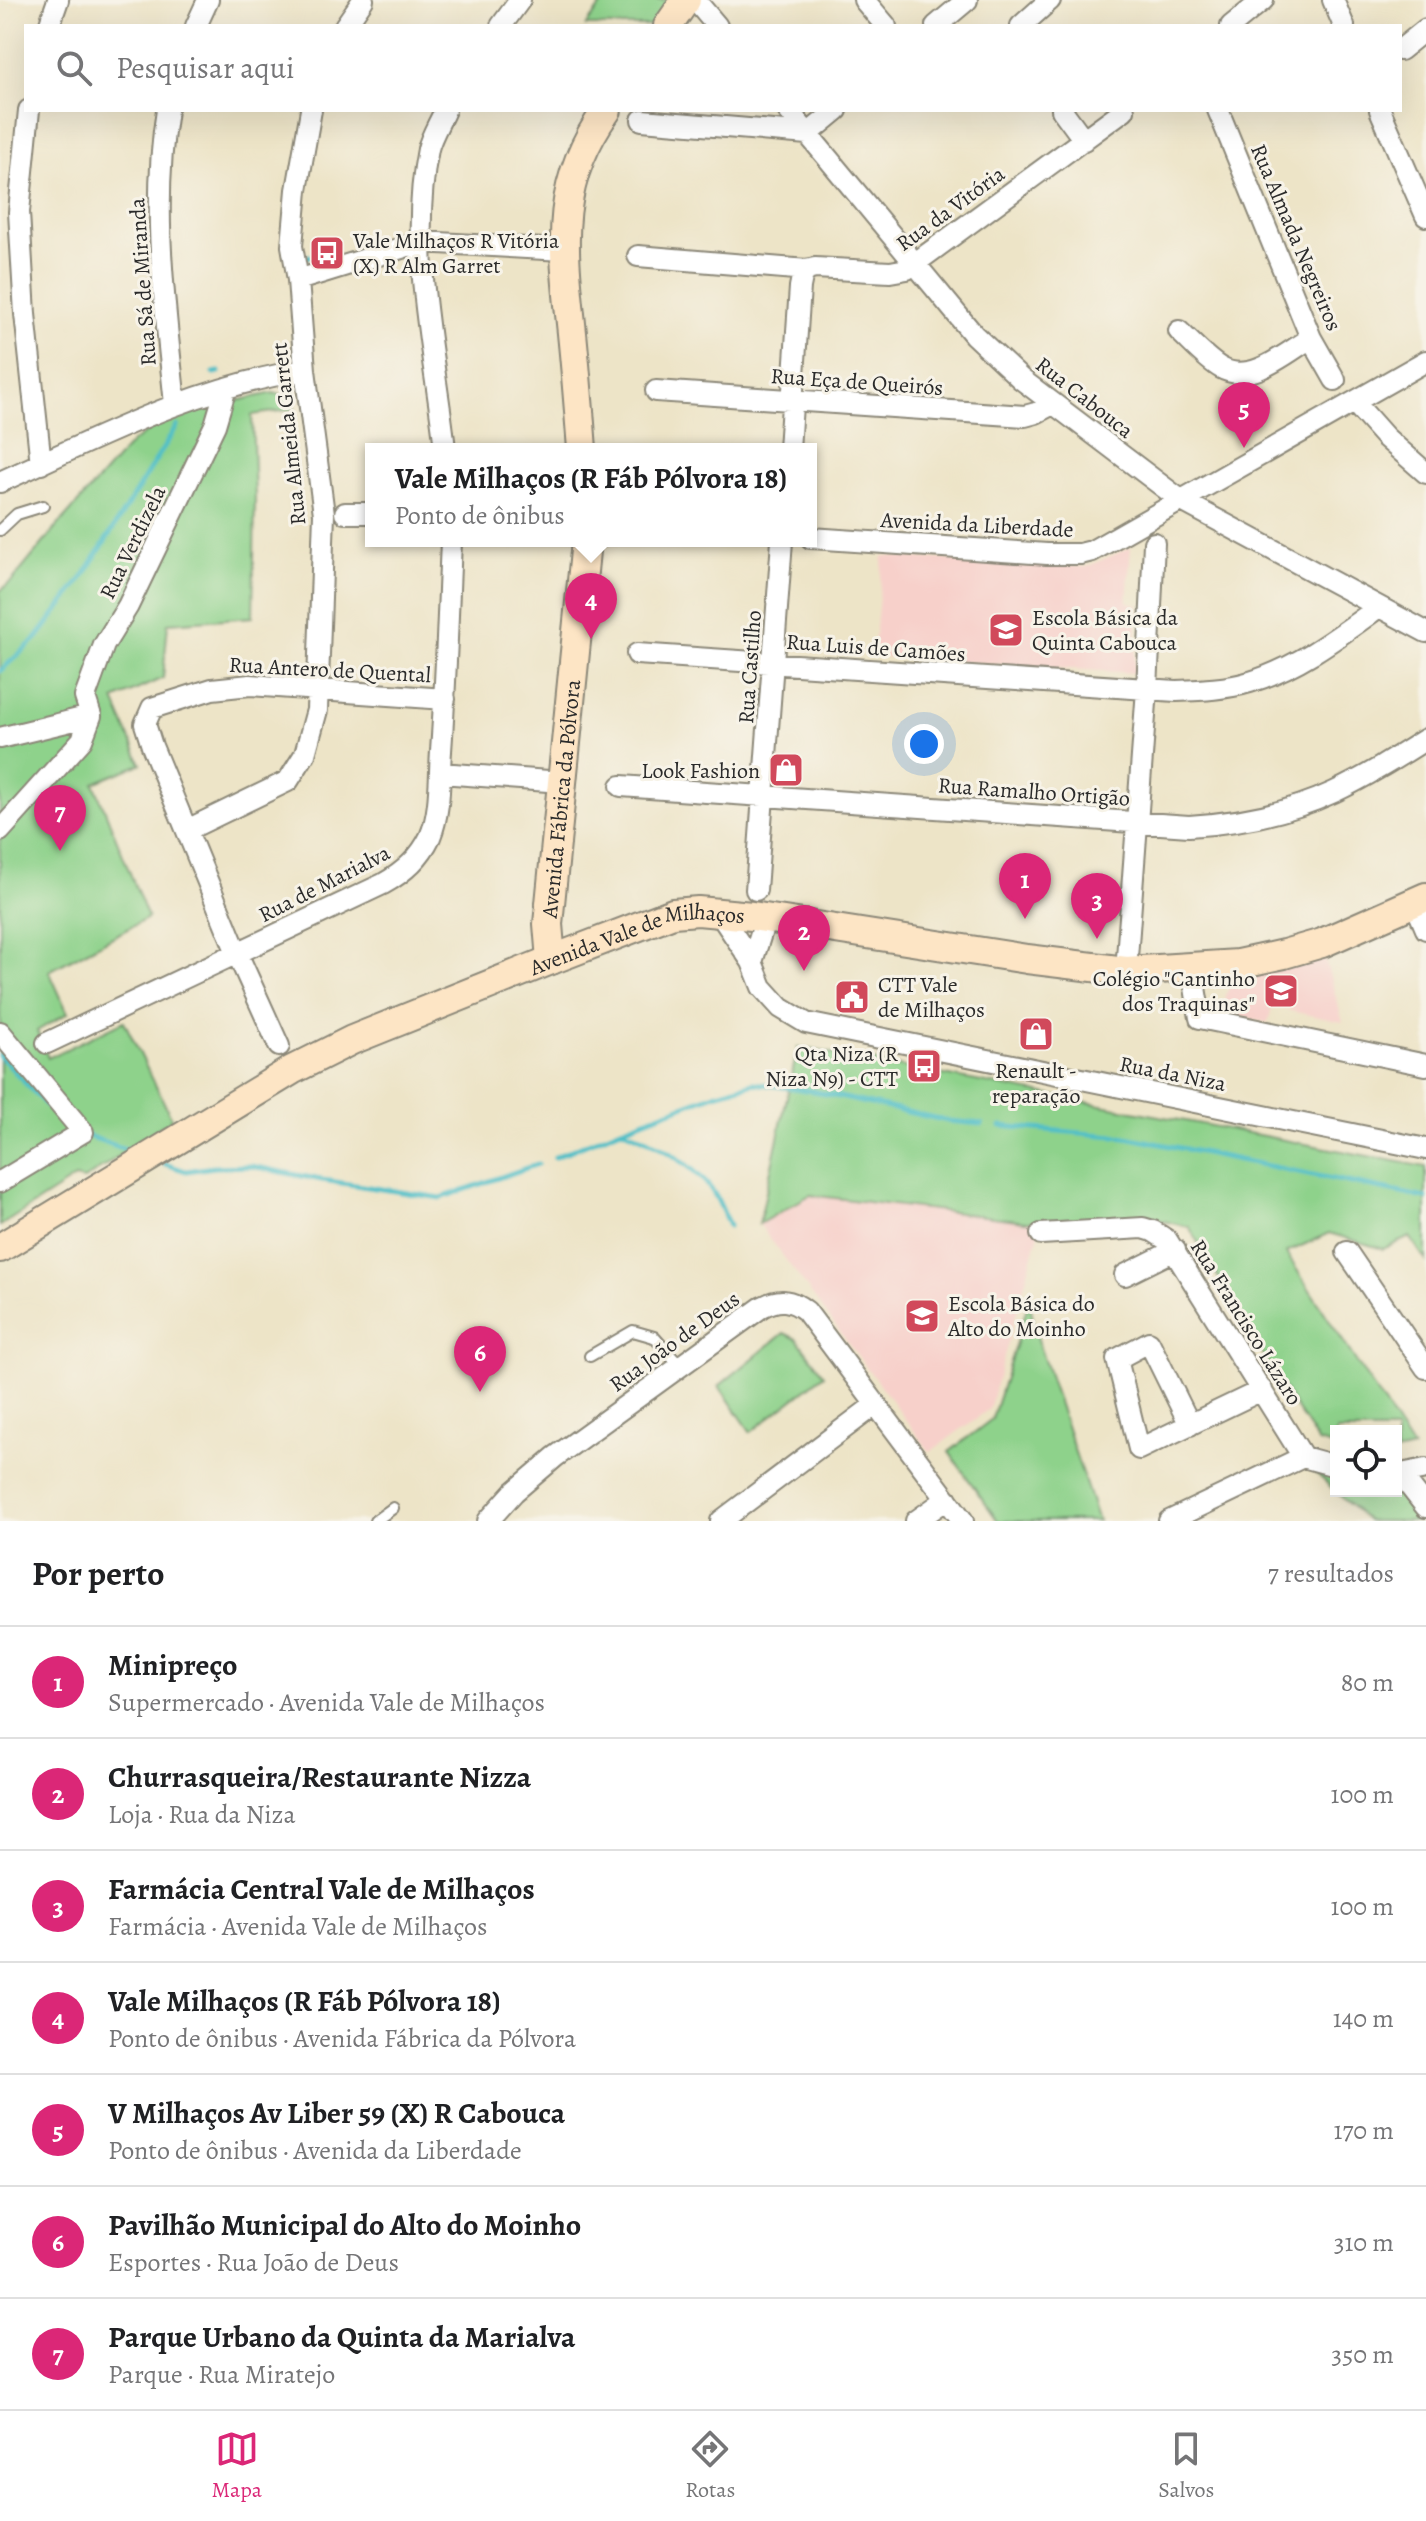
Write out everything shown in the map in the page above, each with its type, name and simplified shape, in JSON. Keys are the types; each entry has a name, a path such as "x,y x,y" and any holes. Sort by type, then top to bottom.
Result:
{"street":[{"path":"50,24 58,0"},
{"path":"197,24 208,0"},
{"path":"346,24 363,0"},
{"path":"669,24 686,0"},
{"path":"695,0 715,24"},
{"path":"864,0 884,24"},
{"path":"938,24 967,0"},
{"path":"1023,24 1050,0"},
{"path":"1233,24 1263,0"},
{"path":"1333,0 1343,24"},
{"path":"502,24 516,1"},
{"path":"1402,48 1426,29"},
{"path":"29,112 19,212 25,314 41,464"},
{"name":"Rua Sá de Miranda","path":"167,112 160,149 159,243 175,404"},
{"name":"Rua Almeida Garrett","path":"187,830 288,781 305,754 317,710 324,514 292,246 297,190 311,112"},
{"path":"444,112 428,146 420,217 424,295 444,443"},
{"path":"581,443 563,250 567,202 583,148 606,112"},
{"name":"Rua Cabouca","path":"790,112 974,335 1021,379 1182,501 1426,632"},
{"path":"642,120 808,134 835,112"},
{"path":"1063,112 1084,140"},
{"name":"Rua da Vitória","path":"638,256 807,270 899,272 915,264 1121,112"},
{"name":"Rua Almada Negreiros","path":"1219,112 1311,338 1335,380"},
{"path":"1381,112 1426,216"},
{"path":"298,280 421,242 563,250"},
{"path":"789,443 800,287 807,270"},
{"path":"1179,331 1219,367 1238,374 1256,371 1311,338"},
{"name":"Avenida da Liberdade","path":"817,538 1080,554 1102,546 1426,361"},
{"path":"0,482 175,404 260,377 305,370"},
{"name":"Rua Verdizela","path":"91,716 85,697 104,645 128,606 215,425 226,388"},
{"name":"Rua Eça de Queirós","path":"656,391 1025,416 1053,404"},
{"path":"1354,402 1385,437 1426,473"},
{"path":"345,513 365,513"},
{"path":"1126,971 1147,689 1154,543"},
{"name":"Rua de Marialva","path":"47,1043 383,884 407,869 422,850 433,826 445,699 451,547"},
{"name":"Avenida Fábrica da Pólvora","path":"551,960 548,924 585,547"},
{"name":"Rua Castilho","path":"756,890 782,547"},
{"name":"Rua Luis de Camões","path":"637,654 1176,691 1213,689 1248,682 1281,670 1317,651 1379,607"},
{"name":"Rua Antero de Quental","path":"279,1046 237,953 147,732 146,718 152,708 199,692 231,686 445,699"},
{"path":"0,738 91,716"},
{"path":"0,831 82,740 91,716"},
{"name":"Rua Ramalho Ortigão","path":"621,786 1189,826 1220,824 1279,811 1330,794 1365,777 1426,739"},
{"path":"440,773 562,782"},
{"name":"Avenida Vale de Milhaços","path":"0,1248 292,1070 352,1040 673,913 719,913 766,918 1027,959 1126,971 1238,964 1322,943 1422,910"},
{"name":"Rua da Niza","path":"719,913 752,962 762,987 781,1008 806,1023 1426,1149"},
{"path":"752,962 766,918"},
{"path":"1192,969 1200,1018 1426,1065"},
{"path":"0,1032 78,1135 0,1182"},
{"name":"Rua Francisco Lázaro","path":"1041,1234 1143,1228 1162,1236 1175,1250 1303,1457"},
{"path":"1125,1275 1175,1250"},
{"path":"1347,1252 1426,1368"},
{"name":"Rua João de Deus","path":"492,1519 514,1492 555,1457 762,1307 770,1302 788,1300 806,1311 963,1521"},
{"path":"1190,1425 1149,1342 1117,1359 1139,1449 1190,1425 1262,1390"},
{"path":"721,1521 875,1405"},
{"path":"1169,1521 1303,1457 1330,1464"},
{"path":"1402,1474 1426,1469"},
{"path":"1402,1479 1426,1507"},
{"path":"916,1521 947,1499"}],"lane":[{"path":"0,530 17,514 43,506"},
{"path":"590,1356 633,1331 654,1337 680,1366"},
{"path":"375,1521 393,1508"}],"shaded area":[{"name":"Escola Básica da Quinta Cabouca","path":"1131,547 1127,602 1138,605 1134,673 873,656 883,556 1086,567"},
{"name":"Colégio \"Cantinho dos Traquinas\"","path":"1325,959 1343,1022 1272,1007 1268,1023 1232,1015 1225,1003 1230,987 1241,979"},
{"name":"Escola Básica do Alto do Moinho","path":"810,1195 1042,1223 989,1409 930,1452 759,1224"}],"green space":[{"path":"605,0 671,0 653,24 587,24"},
{"path":"273,393 290,397 295,409 252,415 255,497 253,617 168,623 163,678 114,700 141,764 94,783 148,918 49,971 68,1013 37,1031 48,1058 124,1021 172,1119 84,1180 75,1178 0,1226 0,591 13,580 132,442 160,423 195,410"},
{"path":"798,1047 1426,1167 1426,1261 1410,1237 1383,1249 1329,1233 1286,1253 1397,1425 1330,1425 1330,1445 1318,1442 1285,1391 1189,1227 1142,1216 1042,1223 810,1195 759,1224"},
{"path":"1029,1301 1040,1348 1098,1521 998,1521 949,1452 992,1419"},
{"path":"784,1333 797,1339 824,1375 751,1432 719,1386"},
{"path":"1402,1432 1413,1449 1402,1452"},
{"path":"1315,1472 1330,1476 1330,1486"},
{"path":"1342,1497 1401,1497 1416,1521 1367,1521"}],"waterway":[{"path":"214,373 219,372"},
{"path":"0,671 37,638 83,577 177,426"},
{"path":"0,1056 68,1128"},
{"path":"555,1157 715,1094 754,1083 812,1091 948,1121 982,1124"},
{"path":"1001,1126 1126,1137 1426,1198"},
{"path":"621,1129 659,1147 695,1172 715,1196 729,1226"},
{"path":"88,1136 131,1151"},
{"path":"165,1164 186,1171 251,1166 441,1198 538,1164"}],"place":[{"name":"Vale Milhaços R Vitória (X) R Alm Garret","path":"327,253"},
{"name":"V Milhaços Av Liber 59 (X) R Cabouca","path":"1244,448"},
{"name":"Escola Básica da Quinta Cabouca","path":"1006,630"},
{"name":"Vale Milhaços (R Fáb Pólvora 18)","path":"591,639"},
{"name":"Look Fashion","path":"786,770"},
{"name":"Parque Urbano da Quinta da Marialva","path":"60,851"},
{"name":"Minipreço","path":"1025,919"},
{"name":"Farmácia Central Vale de Milhaços","path":"1097,939"},
{"name":"Churrasqueira/Restaurante Nizza","path":"804,971"},
{"name":"Colégio \"Cantinho dos Traquinas\"","path":"1281,991"},
{"name":"CTT Vale de Milhaços","path":"852,997"},
{"name":"Renault - reparação","path":"1036,1034"},
{"name":"Qta Niza (R Niza N9) - CTT","path":"924,1066"},
{"name":"Escola Básica do Alto do Moinho","path":"922,1316"},
{"name":"Pavilhão Municipal do Alto do Moinho","path":"480,1392"}]}
